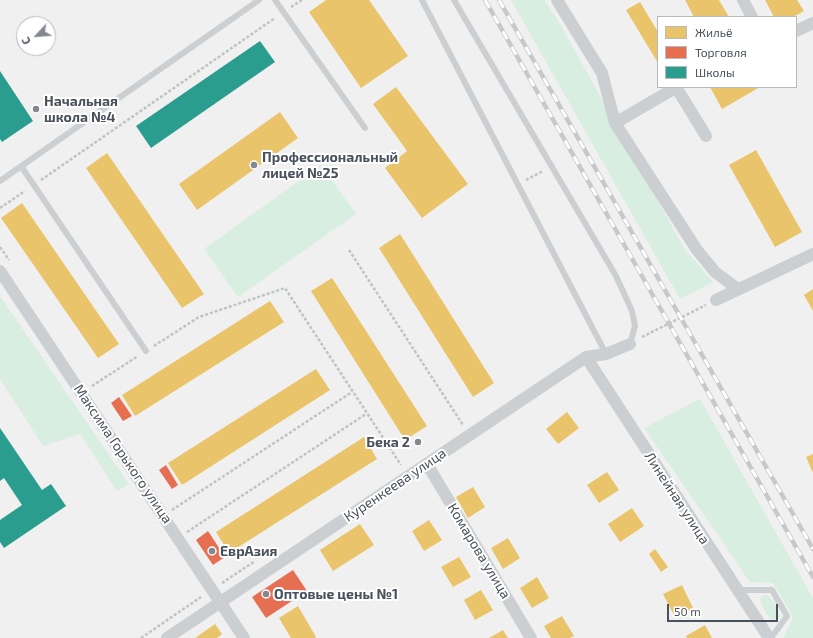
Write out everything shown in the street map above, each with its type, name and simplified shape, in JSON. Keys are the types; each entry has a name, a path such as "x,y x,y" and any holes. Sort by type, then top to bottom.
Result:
{"street":[{"path":"557,0 602,73 615,122 697,250 715,272 738,289"},
{"path":"743,0 751,16"},
{"path":"797,31 813,24"},
{"path":"615,122 674,88"},
{"path":"677,88 706,136"},
{"path":"716,300 813,254"},
{"name":"Максима Горького улица","path":"0,271 244,638"},
{"name":"Куренкеева улица","path":"167,638 586,357 606,354 630,344"},
{"name":"Линейная улица","path":"586,357 770,638"},
{"name":"Комарова улица","path":"427,464 530,638"}],"lane":[{"path":"0,181 259,0"},
{"path":"275,0 365,128"},
{"path":"422,0 606,354"},
{"path":"454,0 616,276 632,311 635,326 630,344"},
{"path":"21,166 146,351"},
{"path":"738,590 772,590 787,616 770,638"}],"path":[{"path":"0,208 302,0"},
{"path":"518,185 552,166"},
{"path":"349,250 469,435"},
{"path":"91,386 199,317 285,288 366,414 401,465"},
{"path":"630,344 716,300"},
{"path":"172,510 352,392"},
{"path":"186,532 366,414"}],"green space":[{"path":"511,0 544,0 559,22 684,248 713,282 680,299"},
{"path":"321,165 356,214 238,297 204,249"},
{"path":"0,296 129,484 117,491 80,434 43,446 0,379"},
{"path":"700,399 813,598 813,638 783,638 793,617 773,583 750,582 644,428"},
{"path":"767,595 774,602 778,610 780,617 777,620 770,619 761,604 760,599"}],"building: Жильё":[{"path":"326,0 369,0 408,56 361,88 309,12"},
{"path":"685,0 719,0 728,16 693,16"},
{"path":"765,0 797,0 804,11 795,16 773,16"},
{"path":"640,2 657,30 657,61 626,10"},
{"path":"396,87 468,184 422,218 385,168 407,151 373,104"},
{"path":"711,88 758,88 722,109"},
{"path":"280,112 298,138 197,210 179,184"},
{"path":"756,150 802,232 775,247 729,165"},
{"path":"107,153 204,294 182,308 86,168"},
{"path":"22,203 119,344 98,358 1,218"},
{"path":"400,234 494,383 473,397 379,248"},
{"path":"332,278 427,426 405,440 311,291"},
{"path":"813,289 813,311 804,295"},
{"path":"270,301 284,322 135,416 122,395"},
{"path":"316,369 330,390 182,485 168,463"},
{"path":"567,412 579,428 558,444 546,429"},
{"path":"364,437 377,459 229,553 216,532"},
{"path":"813,454 813,473 806,457"},
{"path":"607,472 619,490 599,503 587,485"},
{"path":"473,487 485,507 468,518 456,497"},
{"path":"632,508 644,526 620,542 608,524"},
{"path":"429,520 442,540 424,551 412,531"},
{"path":"360,524 374,545 333,571 320,550"},
{"path":"508,538 520,558 503,569 491,548"},
{"path":"655,549 668,567 661,572 649,554"},
{"path":"459,557 471,577 453,587 441,567"},
{"path":"537,577 549,598 532,608 520,588"},
{"path":"682,585 693,608 675,617 663,594"},
{"path":"481,590 493,610 475,620 464,600"},
{"path":"298,606 316,637 315,638 291,638 279,618"},
{"path":"562,616 574,636 570,638 551,638 544,626"},
{"path":"215,624 222,634 217,638 195,638"},
{"path":"705,625 712,638 687,638 686,636"},
{"path":"503,630 508,638 489,638"}],"building: Торговля":[{"path":"119,397 132,416 123,421 111,403"},
{"path":"166,465 178,485 172,489 159,470"},
{"path":"208,531 225,557 213,565 196,540"},
{"path":"293,570 307,591 266,618 252,597"}],"building: Школы":[{"path":"260,41 275,62 151,148 136,126"},
{"path":"0,71 33,121 2,142 0,139"},
{"path":"0,428 42,490 51,484 66,506 4,548 0,542 0,520 22,505 4,478 0,481"}],"railway":[{"path":"485,0 813,577"},
{"path":"499,0 813,549"}],"place":[{"name":"Начальная школа №4","path":"36,109"},
{"name":"Профессиональный лицей №25","path":"254,165"},
{"name":"Бека 2","path":"418,442"},
{"name":"ЕврАзия","path":"212,551"},
{"name":"Оптовые цены №1","path":"266,594"}]}
